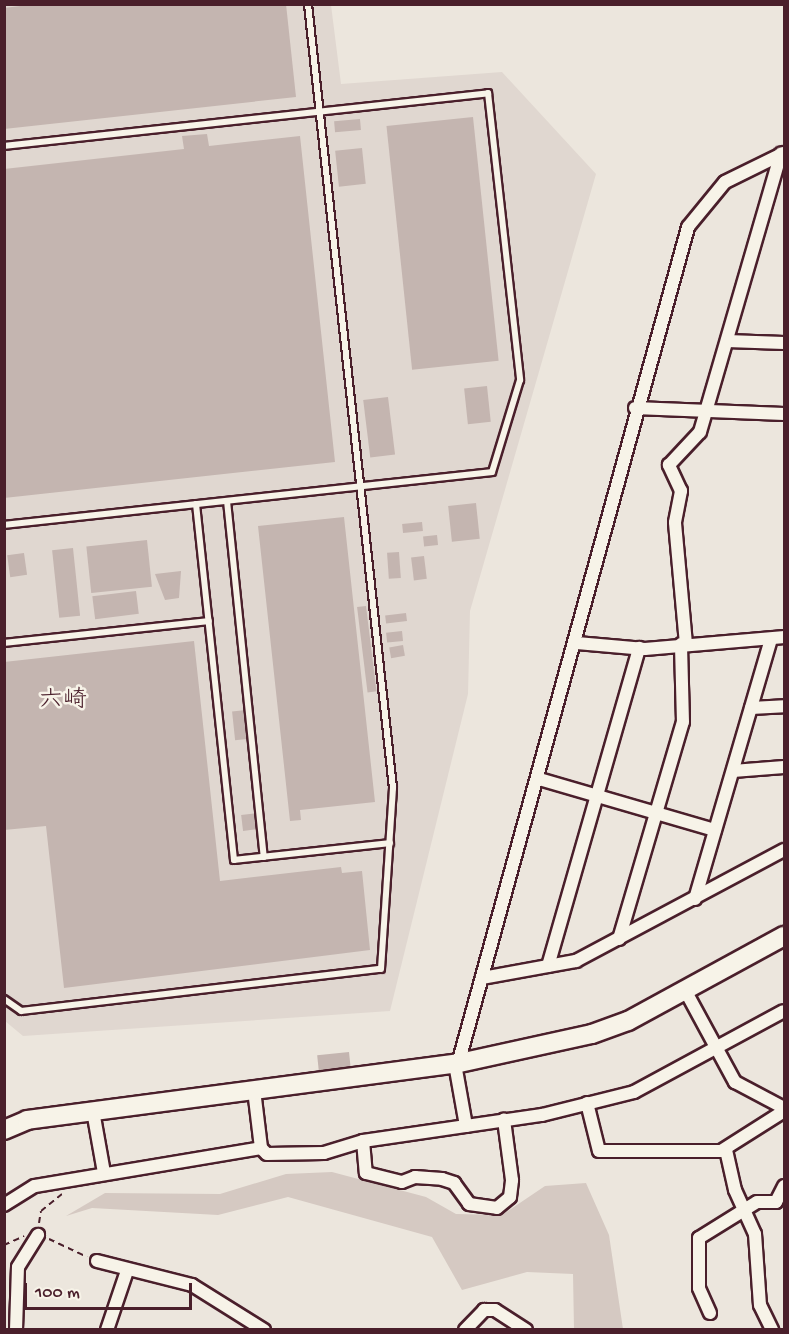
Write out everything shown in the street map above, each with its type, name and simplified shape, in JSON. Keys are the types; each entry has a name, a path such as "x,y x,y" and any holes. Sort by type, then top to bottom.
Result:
{"street":[{"path":"619,939 683,722 683,644 675,522 681,491 669,465 700,432 783,154"},
{"path":"466,1126 457,1064 577,643 635,408 688,227 725,182 783,154"},
{"path":"727,341 784,343"},
{"path":"635,408 784,414"},
{"path":"577,643 639,648 784,637"},
{"path":"695,899 771,639"},
{"path":"548,966 639,648"},
{"path":"751,708 784,706"},
{"path":"732,771 784,767"},
{"path":"539,778 715,830"},
{"path":"482,978 576,961 784,850"},
{"path":"4,1130 27,1120 457,1064 608,1030 784,936"},
{"path":"588,1103 599,1151 726,1150 784,1109 735,1082 685,990"},
{"path":"254,1090 261,1148 267,1154 324,1153 363,1141 504,1120 634,1092 784,1011"},
{"path":"93,1111 104,1173"},
{"path":"363,1141 366,1173 402,1182 415,1177 442,1179 454,1184 470,1204 496,1208 510,1197 512,1180 504,1120"},
{"path":"4,1205 35,1186 261,1148"},
{"path":"726,1150 755,1234 760,1305 772,1329"},
{"path":"710,1313 699,1288 699,1238 746,1210 776,1202 784,1186"},
{"path":"16,1329 18,1267 38,1235"},
{"path":"98,1261 126,1271 192,1284 264,1329"},
{"path":"107,1329 126,1271"},
{"path":"465,1329 484,1310 495,1310 526,1329"}],"lane":[{"path":"4,999 21,1011 381,969 393,788 308,4"},
{"path":"4,147 488,93 520,380 492,472 4,525"},
{"path":"226,501 264,857"},
{"path":"196,504 234,860 390,843"},
{"path":"4,643 208,621"}],"path":[{"path":"38,1235 41,1211 79,1177"},
{"path":"4,1245 38,1235 98,1261"}],"shaded area":[{"path":"4,5 331,5 341,84 502,72 596,174 470,611 468,694 390,1011 23,1036 5,1021"},
{"path":"332,1172 426,1197 456,1214 502,1215 545,1186 586,1183 609,1235 623,1329 574,1329 573,1274 527,1272 462,1290 432,1237 288,1197 218,1215 92,1208 66,1216 105,1193 220,1194 286,1174"}],"building":[{"path":"36,4 286,4 296,97 4,129 4,8"},
{"path":"473,117 499,361 412,370 386,126"},
{"path":"360,119 361,130 335,132 334,121"},
{"path":"207,134 209,146 300,136 335,462 4,498 4,169 184,149 182,136"},
{"path":"362,148 366,184 339,187 335,151"},
{"path":"487,386 491,422 468,424 464,388"},
{"path":"388,397 395,455 370,458 363,400"},
{"path":"476,503 480,539 452,542 448,506"},
{"path":"344,517 375,802 300,810 301,820 290,821 258,526"},
{"path":"422,522 423,531 403,533 402,524"},
{"path":"437,535 438,545 424,546 423,536"},
{"path":"147,540 152,587 91,593 86,546"},
{"path":"73,548 80,616 59,618 52,550"},
{"path":"399,552 401,578 389,579 387,553"},
{"path":"24,553 27,575 10,577 7,555"},
{"path":"424,556 427,579 414,580 411,558"},
{"path":"181,571 179,598 165,600 155,574"},
{"path":"136,591 139,614 95,619 92,596"},
{"path":"366,606 376,691 368,692 357,607"},
{"path":"406,613 407,621 386,623 385,616"},
{"path":"402,631 403,641 387,643 386,633"},
{"path":"194,641 220,881 341,867 342,873 362,871 370,950 64,988 46,826 4,830 4,662"},
{"path":"403,645 405,656 391,658 389,647"},
{"path":"246,710 249,739 235,740 232,711"},
{"path":"258,813 260,829 243,831 241,815"},
{"path":"349,1052 351,1072 319,1075 317,1055"}],"district":[{"name":"六崎","path":"63,702"}]}
